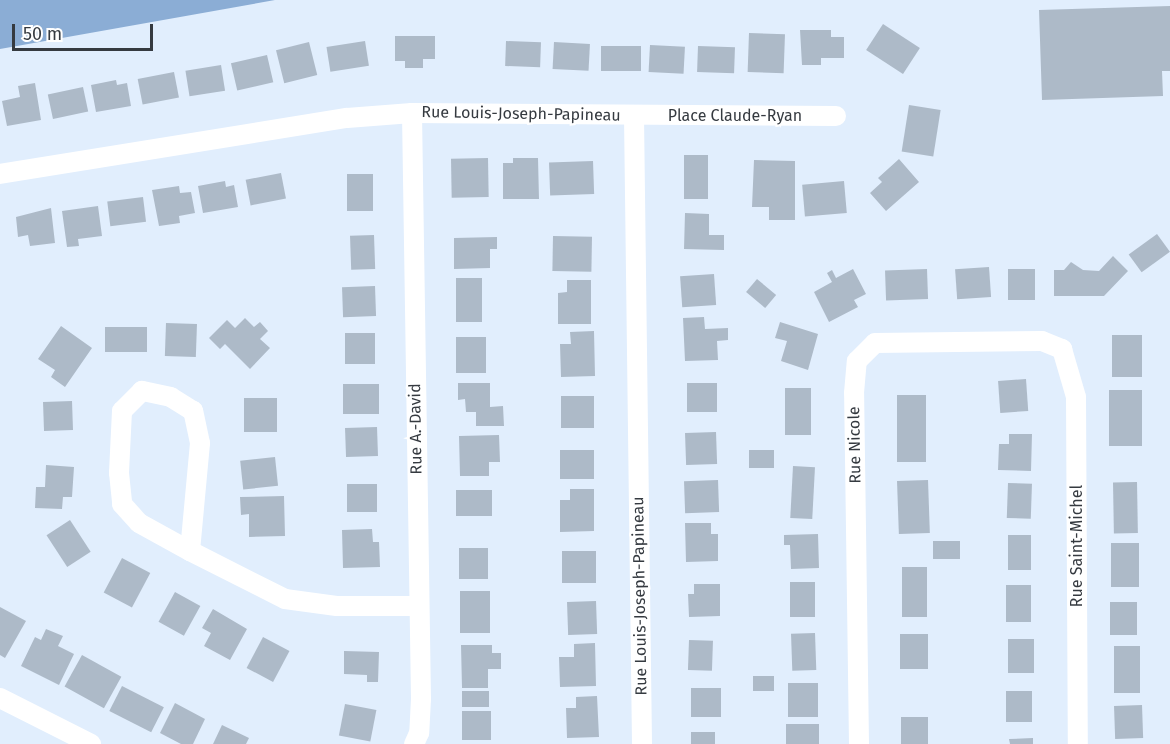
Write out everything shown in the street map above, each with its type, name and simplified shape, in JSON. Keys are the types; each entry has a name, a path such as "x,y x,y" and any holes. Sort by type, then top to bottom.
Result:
{"street":[{"name":"Rue Louis-Joseph-Papineau","path":"0,174 346,118 412,113 634,116 642,744"},
{"name":"Rue A.-David","path":"412,113 418,606 422,699 419,732 414,744"},
{"name":"Place Claude-Ryan","path":"634,116 836,116"},
{"name":"Rue Nicole","path":"859,744 854,393 857,360 875,343 1042,341 1062,350"},
{"name":"Rue Saint-Michel","path":"1062,350 1076,397 1078,744"},
{"path":"190,551 200,443 193,411 171,397 142,391 122,411 119,473 123,504 139,523 190,551 285,599 337,606 418,606"},
{"path":"0,698 91,744"}],"shaded area":[{"path":"0,0 275,0 0,49"}],"building":[{"path":"1170,6 1170,71 1162,71 1163,96 1042,100 1039,10"},
{"path":"883,24 920,48 903,74 866,50"},
{"path":"800,30 831,30 831,37 844,37 844,58 821,58 821,65 802,65"},
{"path":"749,33 785,34 784,73 748,72"},
{"path":"395,36 435,36 435,59 423,59 423,68 405,68 405,61 395,61"},
{"path":"365,41 369,66 330,72 326,47"},
{"path":"506,41 541,42 540,67 505,66"},
{"path":"309,42 317,75 284,83 276,50"},
{"path":"554,42 590,44 589,71 553,69"},
{"path":"650,45 685,47 684,74 649,72"},
{"path":"601,46 641,46 641,71 601,71"},
{"path":"698,46 735,47 734,73 697,72"},
{"path":"267,55 273,82 237,91 231,63"},
{"path":"221,65 225,91 190,96 185,71"},
{"path":"174,72 179,98 143,105 138,79"},
{"path":"116,80 117,85 127,83 131,106 96,112 91,85"},
{"path":"35,83 41,120 7,126 2,101 20,97 18,86"},
{"path":"83,87 88,111 53,119 48,94"},
{"path":"909,105 941,110 933,156 902,151"},
{"path":"684,155 708,155 708,199 684,199"},
{"path":"488,158 489,197 452,198 451,159"},
{"path":"513,158 538,158 539,199 503,199 503,163 513,163"},
{"path":"899,159 919,182 886,211 870,193 882,182 878,178"},
{"path":"754,160 795,161 795,220 769,220 769,207 752,207"},
{"path":"593,161 594,194 550,196 549,163"},
{"path":"281,173 286,199 251,205 246,180"},
{"path":"347,174 373,174 373,211 347,211"},
{"path":"225,181 226,187 234,185 238,207 203,213 198,186"},
{"path":"844,181 847,213 805,217 802,185"},
{"path":"179,186 180,193 191,192 195,213 179,216 180,223 159,226 152,190"},
{"path":"143,197 146,222 110,226 107,201"},
{"path":"98,206 102,236 78,239 79,246 67,247 62,211"},
{"path":"51,208 55,243 30,246 28,235 18,237 16,217"},
{"path":"685,213 709,214 709,235 724,235 724,250 684,249"},
{"path":"1157,234 1170,252 1142,272 1129,255"},
{"path":"374,235 375,269 351,270 350,236"},
{"path":"553,236 592,237 591,272 552,271"},
{"path":"497,237 497,249 490,249 490,268 454,269 454,238"},
{"path":"1113,256 1128,271 1104,296 1054,296 1054,270 1064,270 1071,262 1083,270 1099,271"},
{"path":"989,267 991,297 957,299 955,269"},
{"path":"853,269 866,294 854,300 858,307 829,322 814,292 832,282 827,273 832,270 836,278"},
{"path":"927,269 928,299 886,300 885,270"},
{"path":"1008,269 1035,269 1035,300 1008,300"},
{"path":"714,274 716,305 682,307 680,276"},
{"path":"456,278 482,278 482,322 456,322"},
{"path":"757,279 776,295 765,308 746,292"},
{"path":"567,280 591,280 591,324 558,324 558,293 567,292"},
{"path":"375,286 376,316 343,317 342,287"},
{"path":"704,317 705,329 728,328 728,340 717,341 718,360 685,361 683,318"},
{"path":"245,318 254,327 260,322 268,331 260,339 270,348 250,369 225,344 220,349 209,338 227,320 235,328"},
{"path":"780,322 818,334 808,370 781,361 787,341 775,338"},
{"path":"166,323 197,324 196,357 165,356"},
{"path":"61,326 92,348 65,387 51,377 55,370 38,359"},
{"path":"105,327 147,327 147,352 105,352"},
{"path":"594,331 595,376 561,377 560,344 571,344 570,332"},
{"path":"345,333 375,333 375,364 345,364"},
{"path":"1112,335 1142,335 1142,377 1112,377"},
{"path":"456,337 486,337 486,373 456,373"},
{"path":"1026,379 1028,411 1000,413 998,381"},
{"path":"458,383 490,383 490,407 503,406 504,426 476,426 476,412 466,412 465,399 458,400"},
{"path":"687,383 717,383 717,412 687,412"},
{"path":"343,384 379,384 379,414 343,414"},
{"path":"785,388 811,388 811,435 785,435"},
{"path":"1109,390 1142,390 1142,446 1109,446"},
{"path":"897,395 926,395 926,462 897,462"},
{"path":"561,396 594,396 594,428 561,428"},
{"path":"244,398 277,398 277,432 244,432"},
{"path":"72,401 73,430 44,431 43,402"},
{"path":"377,427 378,456 346,457 345,428"},
{"path":"716,432 717,464 686,465 685,433"},
{"path":"1009,434 1032,434 1031,471 998,470 999,444 1009,444"},
{"path":"499,435 500,462 489,462 489,476 460,476 459,436"},
{"path":"560,450 594,450 594,479 560,479"},
{"path":"749,450 774,450 774,468 749,468"},
{"path":"275,457 278,486 243,489 240,461"},
{"path":"46,465 74,467 72,497 63,497 62,509 35,508 36,487 45,487"},
{"path":"793,466 815,467 812,519 790,518"},
{"path":"718,480 719,512 685,513 684,481"},
{"path":"928,480 930,533 899,534 897,481"},
{"path":"1113,482 1137,482 1138,533 1114,533"},
{"path":"1008,483 1032,484 1031,519 1007,518"},
{"path":"347,484 377,484 377,512 347,512"},
{"path":"570,489 594,489 594,531 560,532 560,500 570,500"},
{"path":"456,490 492,490 492,516 456,516"},
{"path":"284,496 285,536 249,537 249,514 241,515 240,497"},
{"path":"70,520 91,552 67,567 47,535"},
{"path":"685,523 711,523 711,534 718,534 718,561 686,562"},
{"path":"372,529 373,542 379,542 380,567 343,568 342,530"},
{"path":"818,534 819,568 791,569 790,545 784,545 784,535"},
{"path":"1008,535 1031,535 1031,570 1008,570"},
{"path":"933,541 960,541 960,559 933,559"},
{"path":"1111,543 1139,543 1139,587 1111,587"},
{"path":"459,548 488,548 488,579 459,579"},
{"path":"562,551 596,551 596,583 562,583"},
{"path":"122,558 150,573 132,607 104,592"},
{"path":"902,567 927,567 927,617 902,617"},
{"path":"790,582 815,582 815,617 790,617"},
{"path":"694,584 720,584 720,616 689,617 688,594 694,594"},
{"path":"1006,585 1031,585 1031,622 1006,622"},
{"path":"460,591 490,591 490,633 460,633"},
{"path":"175,592 200,606 184,636 159,622"},
{"path":"596,601 597,634 568,635 567,602"},
{"path":"1110,602 1137,602 1137,635 1110,635"},
{"path":"0,607 26,621 5,658 0,655"},
{"path":"213,609 247,629 230,660 204,646 211,633 202,628"},
{"path":"46,629 63,636 58,646 74,654 59,685 21,666 35,637 41,640"},
{"path":"815,633 816,670 792,671 791,634"},
{"path":"900,634 928,634 928,669 900,669"},
{"path":"263,637 289,651 273,682 247,668"},
{"path":"1008,639 1034,639 1034,673 1008,673"},
{"path":"689,640 713,641 712,671 688,670"},
{"path":"595,643 596,686 560,687 559,657 574,657 574,644"},
{"path":"461,645 492,645 492,653 501,653 501,669 488,669 488,688 462,688"},
{"path":"1114,646 1140,646 1140,693 1114,693"},
{"path":"344,651 379,652 378,682 367,682 367,675 344,674"},
{"path":"82,655 121,677 104,708 65,686"},
{"path":"753,676 774,676 774,691 753,691"},
{"path":"788,683 818,683 818,717 788,717"},
{"path":"122,686 164,707 151,732 109,711"},
{"path":"691,688 721,688 721,717 691,717"},
{"path":"462,691 489,691 489,707 462,707"},
{"path":"1006,691 1032,691 1032,722 1006,722"},
{"path":"597,696 599,737 567,738 566,708 576,708 576,697"},
{"path":"175,703 205,719 193,744 181,744 160,733"},
{"path":"345,704 376,710 370,742 339,735"},
{"path":"1142,705 1143,738 1115,739 1114,706"},
{"path":"462,711 491,711 491,740 462,740"},
{"path":"901,717 928,717 928,744 901,744"},
{"path":"786,724 819,724 819,744 786,744"},
{"path":"222,725 249,738 246,744 213,744"},
{"path":"691,732 715,732 715,744 691,744"},
{"path":"1033,738 1033,744 1010,744 1009,739"}]}
